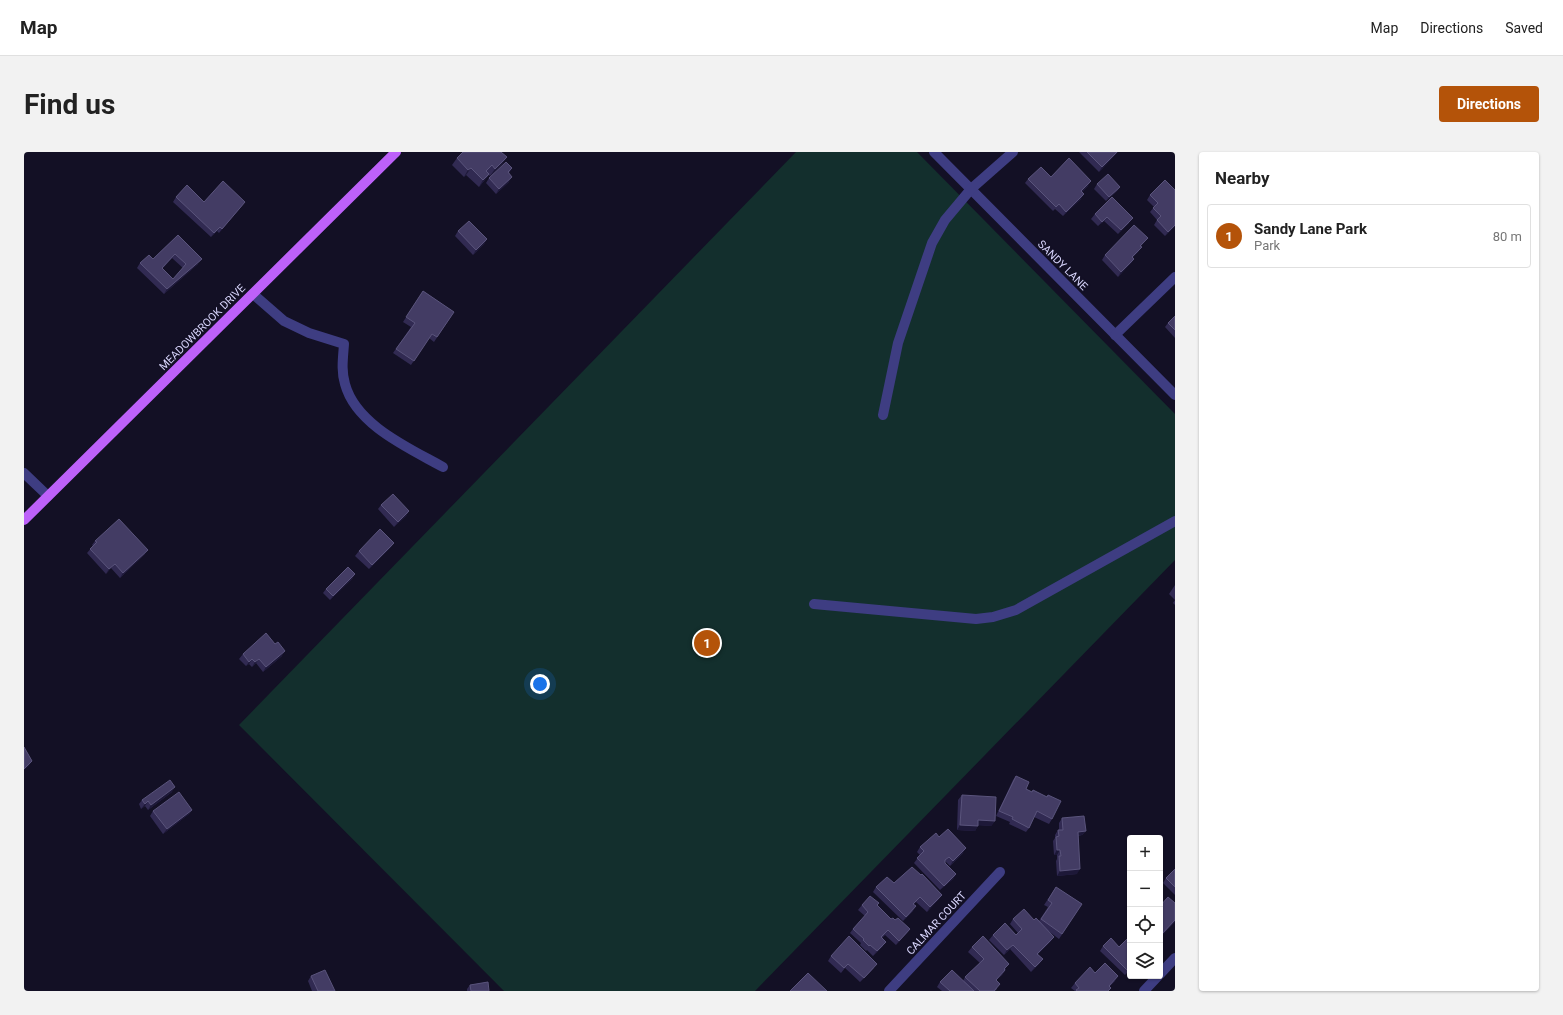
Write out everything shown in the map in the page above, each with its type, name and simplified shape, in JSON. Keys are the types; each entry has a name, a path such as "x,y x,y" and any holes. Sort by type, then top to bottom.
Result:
{"main road":[{"name":"MEADOWBROOK DRIVE","path":"24,520 396,152"}],"street":[{"name":"SANDY LANE","path":"934,152 1175,395"},
{"path":"883,415 898,343 932,243 945,220 971,189 1013,152"},
{"path":"1115,335 1175,277"},
{"path":"253,294 284,321 309,333 344,344 342,370 345,384 350,398 362,414 384,433 443,467"},
{"path":"24,473 48,496"},
{"path":"814,604 976,618 993,617 1016,610 1175,521"},
{"name":"CALMAR COURT","path":"889,991 1000,872"},
{"path":"1163,971 1175,958"},
{"path":"1144,991 1155,979"}],"green space":[{"path":"796,152 917,152 1175,414 1175,560 755,991 504,991 239,725"}],"building":[{"path":"463,152 501,152 507,157 495,169 492,165 486,171 489,174 483,180 471,168 468,170 457,158"},
{"path":"1087,152 1117,152 1102,167"},
{"path":"1069,158 1091,181 1081,191 1084,194 1066,212 1059,204 1056,207 1028,179 1041,167 1051,177"},
{"path":"506,162 512,168 508,172 512,177 499,189 489,178"},
{"path":"1108,174 1120,187 1109,197 1097,184"},
{"path":"1165,180 1175,190 1175,225 1168,232 1157,220 1161,216 1153,208 1158,203 1150,195"},
{"path":"223,181 245,202 222,229 220,227 214,233 176,197 187,185 204,202"},
{"path":"1112,197 1133,218 1121,230 1107,217 1102,222 1095,214"},
{"path":"469,221 487,239 476,250 458,231"},
{"path":"1134,225 1148,238 1140,246 1142,247 1132,257 1134,259 1121,272 1105,255"},
{"path":"178,235 202,259 167,289 140,263 149,255 153,259","holes":["175,254 186,264 173,279 162,268"]},
{"path":"423,291 454,312 437,337 432,334 414,361 396,349 415,323 406,317"},
{"path":"1175,316 1175,330 1168,323"},
{"path":"393,494 409,511 398,522 381,505"},
{"path":"119,519 148,550 123,573 115,564 109,569 90,549 97,542 95,541"},
{"path":"380,529 394,543 372,565 359,551"},
{"path":"348,567 355,574 333,596 326,589"},
{"path":"266,633 275,644 278,642 285,651 266,667 259,659 255,662 252,659 249,662 243,654"},
{"path":"24,747 32,761 24,769"},
{"path":"1016,776 1029,782 1026,789 1032,792 1033,790 1047,797 1048,795 1061,801 1052,819 1037,811 1029,828 1012,819 1013,817 999,811"},
{"path":"170,780 175,787 151,805 148,801 145,804 142,800"},
{"path":"179,792 192,810 167,829 153,811"},
{"path":"962,795 996,797 995,821 978,820 978,826 960,825"},
{"path":"1084,816 1086,831 1078,832 1080,869 1060,871 1059,856 1061,856 1060,850 1057,850 1056,837 1059,836 1058,830 1063,830 1062,818"},
{"path":"948,829 966,848 953,861 949,857 945,860 945,863 956,874 944,886 917,858 924,851 920,847 936,833 939,837"},
{"path":"912,867 921,875 922,874 942,895 930,907 920,897 913,904 916,906 906,917 876,887 887,877 894,883"},
{"path":"1175,869 1175,887 1166,878"},
{"path":"1056,887 1082,904 1062,934 1041,919 1052,903 1048,900"},
{"path":"870,896 879,903 877,905 891,919 893,918 895,920 898,918 910,929 899,941 888,930 881,937 886,942 877,951 870,945 869,946 853,929 868,912 862,905"},
{"path":"1168,897 1175,903 1175,920 1163,933 1163,907 1163,903"},
{"path":"1024,909 1034,920 1036,918 1054,937 1037,954 1043,959 1035,967 1013,945 1007,950 993,935 1005,923 1016,935 1022,929 1013,919"},
{"path":"849,936 877,964 864,978 848,964 844,968 831,956"},
{"path":"983,936 1009,964 996,980 1000,984 994,991 980,991 965,977 984,959 972,947"},
{"path":"1111,938 1119,947 1127,939 1127,970 1103,946"},
{"path":"1105,963 1118,976 1109,986 1111,988 1108,991 1076,990 1079,988 1075,983 1090,967 1095,973"},
{"path":"325,970 335,991 318,991 311,976"},
{"path":"952,970 974,991 950,991 940,982"},
{"path":"808,973 827,991 790,991"},
{"path":"488,982 489,991 471,991 470,985"}],"place":[{"name":"Sandy Lane Park","path":"707,643"}]}
